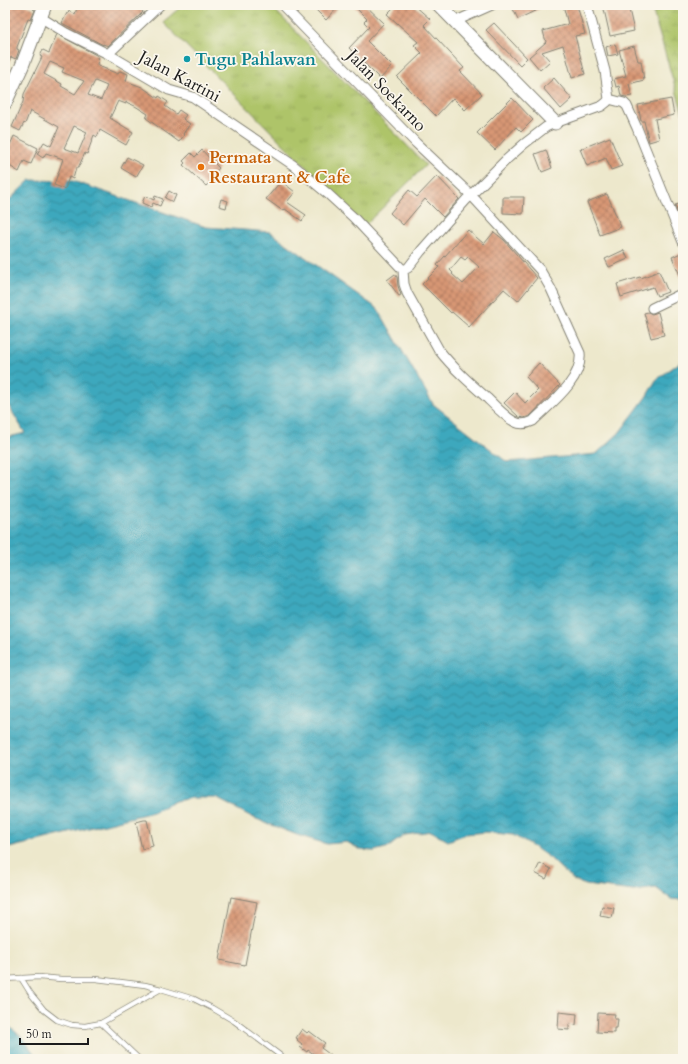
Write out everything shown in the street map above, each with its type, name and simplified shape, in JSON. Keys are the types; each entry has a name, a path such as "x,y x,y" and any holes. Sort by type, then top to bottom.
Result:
{"street":[{"path":"5,103 22,66 46,5"},
{"path":"108,54 160,5"},
{"name":"Jalan Soekarno","path":"282,5 416,143 471,195 540,270 551,289 580,353 581,359 579,367 573,380 566,389 533,421 527,424 515,422 498,410 439,350 407,293 404,284 403,270"},
{"path":"439,5 555,123"},
{"path":"456,21 492,5"},
{"path":"403,270 408,268 438,231 471,195 520,148 555,123 602,106 607,102 609,98 605,71 587,5"},
{"name":"Jalan Kartini","path":"40,18 108,54 168,90 193,97 293,165 353,217 403,270"},
{"path":"609,98 624,103 627,106 683,242"},
{"path":"652,308 683,293"}],"lane":[{"path":"21,978 31,994 44,1010 58,1020 72,1025 84,1026 101,1023 161,989"},
{"path":"5,979 96,979 146,985 161,989 194,999 212,1008 234,1021 285,1059"},
{"path":"101,1023 139,1059"}],"green space":[{"path":"183,5 270,5 426,165 364,226 163,22"},
{"path":"651,5 683,5 683,114"}],"water":[{"path":"30,180 73,181 206,227 270,232 378,309 433,404 507,462 596,454 619,433 646,397 656,380 683,360 683,900 671,899 656,888 634,891 586,885 573,880 550,858 513,835 486,832 465,834 448,841 431,831 405,835 389,847 374,851 361,850 347,842 327,844 297,835 254,818 216,798 192,798 175,801 153,812 5,849 5,438 25,433 5,400 5,204"},
{"path":"5,1023 23,1038 38,1059 5,1059"}],"building":[{"path":"5,5 26,5 34,8 33,9 35,10 31,20 28,19 17,47 19,50 16,59 11,57 5,70"},
{"path":"78,5 138,5 143,12 108,46 103,45 62,23 69,11 75,14"},
{"path":"311,5 340,5 326,20"},
{"path":"353,5 365,5 384,23 367,41 392,66 380,79 349,48 369,27 364,22 367,19"},
{"path":"396,5 414,5 430,19 424,25 464,68 460,71 482,94 465,110 453,98 436,116 397,77 422,53 414,45 418,42 387,14"},
{"path":"521,5 547,5 518,19 513,9"},
{"path":"563,5 577,5 585,34 575,36 585,74 572,78 563,45 542,52 550,61 540,70 529,57 546,42 543,31 568,24"},
{"path":"603,5 628,5 634,31 610,36"},
{"path":"494,23 527,58 520,65 486,30"},
{"path":"57,34 98,56 97,58 99,58 97,64 101,67 118,74 120,71 128,74 126,81 142,87 158,98 159,96 168,102 165,106 176,114 179,110 186,115 183,119 190,124 183,134 184,135 179,142 146,118 148,114 126,102 126,104 118,101 110,118 133,132 126,145 100,130 97,137 94,135 87,154 85,153 78,168 76,168 73,179 69,177 65,189 54,185 63,159 46,153 43,158 37,154 44,142 51,146 59,127 30,111 25,124 24,123 20,131 12,127 23,102 24,94 42,57 40,56 43,50 49,53","holes":["50,62 64,68 62,72 84,81 75,94 61,86 62,84 44,74","95,81 107,86 101,100 88,95","74,126 87,132 78,153 64,148"]},
{"path":"615,44 618,54 608,56 606,47"},
{"path":"634,46 638,61 641,61 644,80 629,84 632,96 621,96 619,86 616,87 614,79 626,76 619,50"},
{"path":"554,78 572,99 561,109 543,88"},
{"path":"512,98 533,120 521,132 516,127 495,150 477,133"},
{"path":"671,99 674,115 655,119 659,139 649,142 644,121 641,121 638,105"},
{"path":"14,136 38,148 31,164 24,161 19,172 5,163 5,156"},
{"path":"610,137 622,166 611,170 606,158 587,166 580,149"},
{"name":"Permata Restaurant & Cafe","path":"202,150 210,159 213,156 218,161 215,164 219,168 214,174 216,176 206,186 183,165 185,163 183,161 191,153 195,157"},
{"path":"546,150 552,168 542,172 535,154"},
{"path":"127,157 143,165 136,177 121,168"},
{"path":"437,176 459,199 443,217 425,199 403,225 390,213 409,190 417,197"},
{"path":"281,181 295,192 287,202 306,215 302,221 285,209 283,211 266,199"},
{"path":"169,191 176,195 173,202 165,198"},
{"path":"607,194 621,227 600,235 587,202"},
{"path":"145,196 154,200 155,196 163,199 160,206 153,203 151,207 142,203"},
{"path":"503,197 524,197 523,214 503,213"},
{"path":"221,199 228,201 226,208 219,206"},
{"path":"683,203 683,215 679,217 675,205"},
{"path":"468,230 484,244 494,232 504,240 537,278 518,301 504,289 469,327 452,312 451,313 422,284 439,267 437,265","holes":["461,257 465,260 468,257 479,267 463,284 452,274 453,273 450,270"]},
{"path":"624,250 628,259 609,267 605,259"},
{"path":"683,252 683,282 672,257"},
{"path":"659,271 668,292 657,296 653,287 621,297 617,284 640,277 641,278"},
{"path":"395,274 401,295 399,296 387,280"},
{"path":"648,312 652,314 658,312 664,335 651,338 644,313"},
{"path":"539,363 560,385 530,416 524,418 519,417 504,403 515,392 525,403 538,390 526,377"},
{"path":"147,820 153,846 142,849 136,822"},
{"path":"540,863 551,869 546,879 535,873"},
{"path":"231,897 257,902 245,965 219,960"},
{"path":"602,906 614,908 612,918 600,916"},
{"path":"559,1012 577,1014 576,1025 569,1024 569,1030 558,1029"},
{"path":"598,1013 615,1014 614,1019 618,1019 617,1028 614,1028 614,1033 597,1032"},
{"path":"302,1029 307,1033 309,1031 325,1043 321,1048 336,1059 321,1059 308,1050 307,1052 300,1047 302,1044 296,1038"}],"place":[{"name":"Tugu Pahlawan","path":"187,59"},
{"name":"Permata Restaurant & Cafe","path":"201,167"}]}
